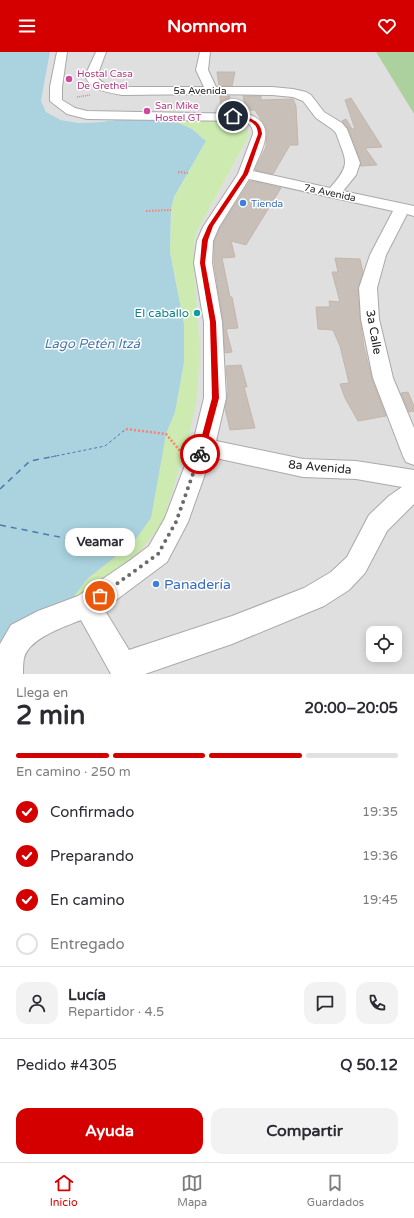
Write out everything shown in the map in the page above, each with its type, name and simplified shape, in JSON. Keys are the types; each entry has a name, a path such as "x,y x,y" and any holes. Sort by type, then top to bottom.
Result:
{"street":[{"path":"8,674 10,654 21,635 48,620 87,605 158,554 176,522 203,447 215,398 213,322 203,263 205,240 211,226 245,174 260,134 259,127 253,121 244,117 87,115 71,111 60,104 56,87 62,52"},
{"path":"101,52 91,76 93,81 104,87"},
{"path":"205,52 202,70 212,90"},
{"name":"5a Avenida","path":"104,87 144,92 212,90 279,92 302,95 307,98 320,115 337,126 342,132 353,163 348,174 334,193"},
{"name":"7a Avenida","path":"245,174 408,210"},
{"name":"3a Calle","path":"408,210 378,255 368,288 370,319 383,378 414,456"},
{"name":"8a Avenida","path":"203,447 303,468 356,470 414,480"},
{"path":"87,605 125,671 314,597 340,581 356,565 378,523 414,490"}],"path":[{"path":"60,104 105,92 104,87"},
{"path":"178,172 188,172"},
{"path":"146,211 171,210"},
{"path":"126,429 166,434"},
{"path":"104,546 121,553"}],"shaded area":[{"path":"50,52 376,52 414,114 414,674 0,674 194,271 194,244 197,231 249,136 131,118 79,123 61,120 46,112 41,101"}],"green space":[{"path":"376,52 414,52 414,114"},
{"path":"231,117 243,124 247,129 249,136 197,231 194,244 194,271 200,351 196,405 186,447 163,522 142,549 108,578 72,599 88,578 133,543 150,518 166,434 175,412 184,362 184,324 170,252 171,210 174,197 206,141 192,129 170,119"}],"water":[{"name":"Lago Petén Itzá","path":"0,52 50,52 41,101 46,112 61,120 79,123 131,118 170,119 192,129 206,141 174,197 171,210 170,252 184,324 184,362 175,412 166,434 151,518 133,543 88,578 72,599 0,652"}],"building":[{"path":"217,72 235,72 232,86 219,86"},
{"path":"220,96 230,96 227,112 221,112"},
{"path":"243,96 261,96 261,100 293,99 296,106 298,145 290,145 273,174 255,170 266,147 267,131 255,110 246,110"},
{"path":"351,98 382,147 365,148 377,165 360,166 361,162 348,128 342,121 346,119 352,129 355,129 345,100"},
{"path":"250,181 281,188 246,245 231,241 235,257 222,258 238,328 226,329 232,352 225,353 223,322 214,263 214,241 220,228"},
{"path":"335,258 360,259 363,272 358,288 364,347 372,379 386,416 358,421 345,398 340,384 349,383 340,346 333,330 318,329 316,307 330,307 329,301 340,302 332,272 338,272"},
{"path":"241,365 247,387 244,387 255,428 230,430 225,408 228,391 226,366"},
{"path":"408,392 414,406 414,411 409,412 401,393"}],"ferry route":[{"path":"54,456 105,446 126,429"},
{"path":"0,489 30,461 54,456"},
{"path":"0,525 104,546"}],"way so far":[{"path":"100,596 158,554 176,522 200,454"}],"place":[{"name":"Hostal Casa De Grethel","path":"69,79"},
{"name":"San Mike Hostel GT","path":"147,111"},
{"name":"Tienda","path":"243,203"},
{"name":"El caballo","path":"197,313"},
{"name":"Panadería","path":"156,584"},
{"name":"Veamar","path":"100,596"}],"route":[{"path":"200,454 215,398 213,322 203,263 205,240 211,226 245,174 260,134 259,127 253,121 244,117 233,116"}]}
